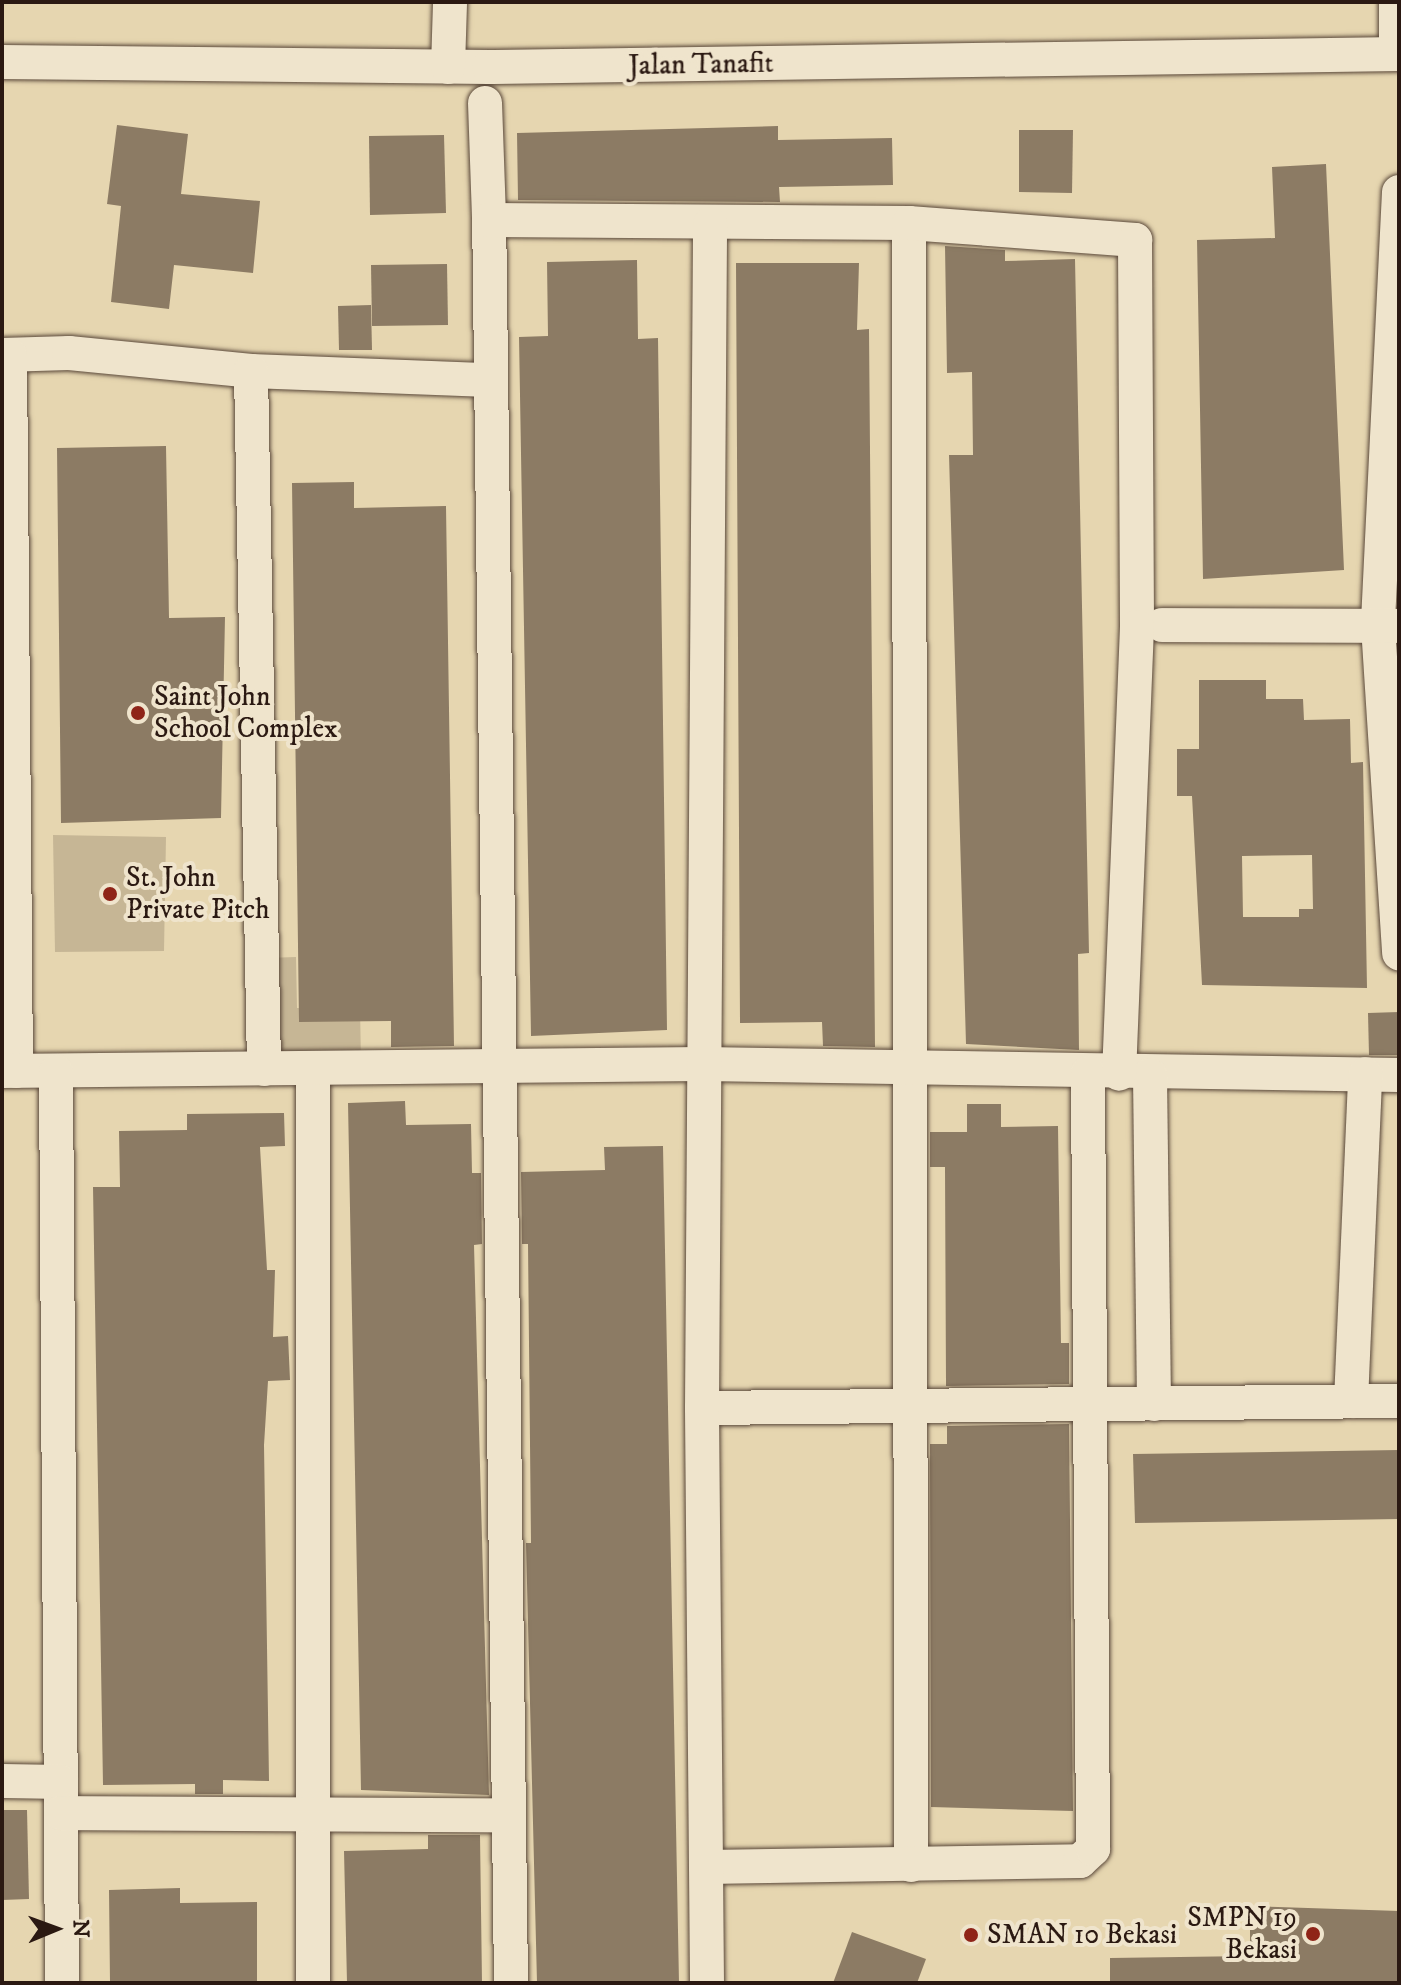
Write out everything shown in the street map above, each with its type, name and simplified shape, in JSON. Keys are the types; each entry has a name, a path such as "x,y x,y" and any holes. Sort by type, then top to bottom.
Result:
{"street":[{"path":"448,67 450,2"},
{"path":"1396,2 1397,54"},
{"name":"Jalan Tanafit","path":"2,62 448,67 1397,54"},
{"path":"485,103 489,220 494,1069 505,1815 511,1983"},
{"path":"1399,192 1388,626 1399,953"},
{"path":"489,220 710,224 909,223 1125,236 1140,249 1137,627 1119,1074 1092,1407 1093,1849 1080,1861 706,1867"},
{"path":"909,223 914,1071 911,1865"},
{"path":"707,1983 702,1408 710,224"},
{"path":"489,380 251,371 69,353 6,355 9,1071 494,1069 703,1064 914,1071 1399,1075"},
{"path":"251,371 264,1069"},
{"path":"1162,625 1388,626"},
{"path":"313,1070 313,1983"},
{"path":"56,1072 62,1983"},
{"path":"1119,1074 1154,1404"},
{"path":"1351,1401 1365,1074"},
{"path":"702,1408 1092,1407 1399,1401"},
{"path":"2,1781 61,1798 311,1812 505,1815"}],"shaded area":[{"name":"St. John Private Pitch","path":"53,835 166,837 164,951 55,952"},
{"path":"296,957 297,1008 360,1007 361,1062 269,1063 266,958"}],"building":[{"path":"117,125 188,134 181,194 260,201 253,273 174,265 169,309 111,302 121,206 107,204"},
{"path":"778,126 778,140 892,138 893,185 779,187 780,202 518,200 517,133"},
{"path":"1019,130 1073,130 1072,193 1019,192"},
{"path":"444,135 446,213 370,215 369,136"},
{"path":"1326,164 1344,570 1203,579 1197,240 1275,238 1272,167"},
{"path":"945,246 1005,250 1005,261 1075,259 1089,953 1078,954 1079,1050 966,1044 949,455 973,455 972,372 947,373"},
{"path":"637,260 638,339 658,338 667,1030 531,1036 519,337 548,336 547,262"},
{"path":"736,263 859,263 857,330 869,329 875,1047 823,1046 822,1022 740,1023"},
{"path":"447,264 448,325 372,326 371,265"},
{"path":"371,305 372,350 339,350 338,306"},
{"path":"166,446 169,618 225,617 221,818 61,823 57,448"},
{"path":"354,482 354,508 446,506 454,1046 391,1047 391,1021 299,1022 292,483"},
{"path":"1199,680 1266,680 1266,699 1303,699 1304,720 1350,719 1351,763 1363,762 1367,988 1202,985 1192,796 1177,796 1177,749 1199,749","holes":["1312,855 1313,909 1299,909 1299,917 1243,917 1242,856"]},
{"path":"1399,1012 1399,1055 1369,1055 1368,1013"},
{"path":"405,1101 406,1125 471,1124 472,1173 481,1173 482,1244 474,1245 489,1795 361,1790 348,1103"},
{"path":"967,1104 1001,1104 1001,1127 1058,1126 1061,1343 1069,1343 1069,1384 946,1386 945,1167 930,1167 930,1132 967,1132"},
{"path":"284,1113 285,1146 260,1147 267,1270 275,1270 273,1337 288,1336 290,1380 268,1381 264,1445 269,1781 223,1780 223,1794 195,1794 195,1784 103,1785 93,1187 120,1187 119,1131 187,1130 187,1114"},
{"path":"663,1146 679,1983 537,1983 526,1543 531,1543 528,1244 522,1244 521,1172 605,1170 604,1147"},
{"path":"1069,1424 1073,1811 931,1807 930,1444 947,1444 947,1426"},
{"path":"1399,1450 1399,1519 1135,1523 1133,1454"},
{"path":"2,1810 27,1810 29,1899 2,1900"},
{"path":"428,1835 480,1835 482,1983 347,1983 344,1851 428,1849"},
{"path":"180,1888 180,1903 257,1902 257,1983 110,1983 109,1890"},
{"name":"SMPN 19 Bekasi","path":"1250,1906 1399,1911 1399,1983 1110,1983 1110,1958 1250,1956"},
{"path":"852,1932 926,1959 917,1983 833,1983"}],"place":[{"name":"Saint John School Complex","path":"138,713"},
{"name":"St. John Private Pitch","path":"110,894"},
{"name":"SMPN 19 Bekasi","path":"1313,1934"},
{"name":"SMAN 10 Bekasi","path":"971,1935"}]}
